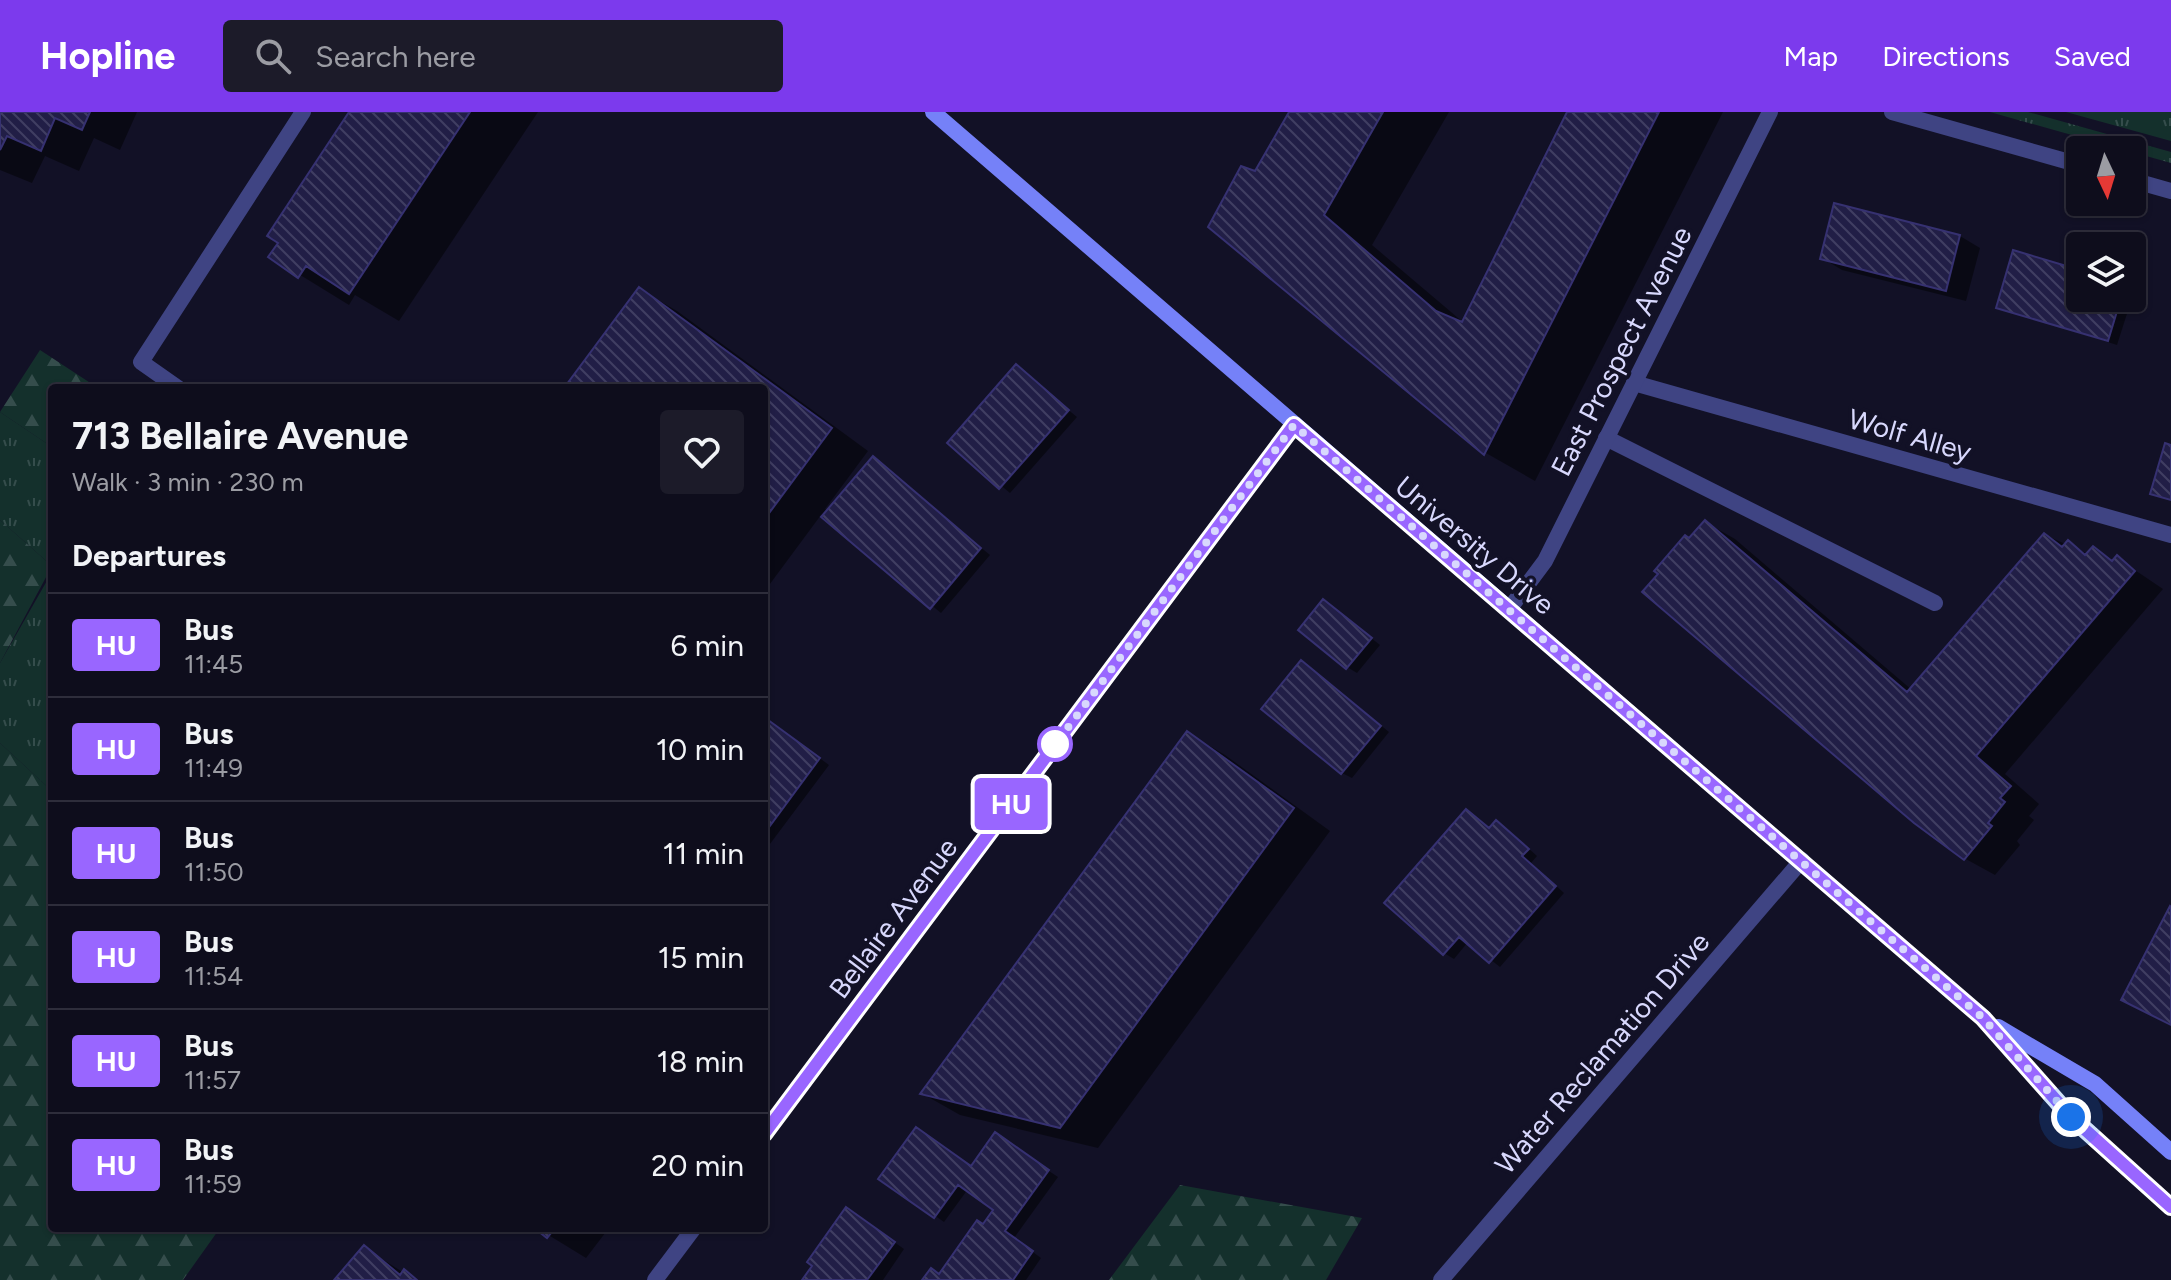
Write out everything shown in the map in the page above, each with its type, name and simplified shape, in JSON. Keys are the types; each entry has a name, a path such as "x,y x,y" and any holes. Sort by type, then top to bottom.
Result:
{"main road":[{"name":"University Drive","path":"933,112 1983,1018 2071,1117 2171,1207"},
{"name":"University Drive","path":"1983,1018 2095,1084 2171,1152"}],"street":[{"path":"172,384 141,362 303,112"},
{"name":"East Prospect Avenue","path":"1510,608 1545,561 1770,112"},
{"path":"1892,112 2066,161"},
{"path":"2146,184 2171,191"},
{"name":"Wolf Alley","path":"1634,383 2171,535"},
{"name":"Bellaire Avenue","path":"768,1129 1294,425"},
{"path":"1606,438 1935,603"},
{"name":"Water Reclamation Drive","path":"1441,1280 1802,860"},
{"path":"655,1280 691,1232"}],"green space":[{"path":"1990,112 2028,112 2114,136 2075,136"},
{"path":"2066,112 2171,112 2171,141"},
{"path":"2146,145 2171,152 2171,163 2146,156"},
{"path":"40,350 92,384 48,384 48,444 0,412"},
{"path":"0,412 48,444 48,562 0,520"},
{"path":"0,520 48,562 48,573 0,663"},
{"path":"48,579 48,787 0,743 0,663"},
{"path":"0,743 48,787 48,1232 217,1232 183,1280 0,1280"},
{"path":"1180,1185 1362,1218 1326,1280 1109,1280"}],"building":[{"path":"0,112 90,112 82,130 55,118 41,151 7,136 0,150"},
{"path":"349,112 470,112 349,294 306,266 298,278 268,257 278,243 267,236"},
{"path":"1289,112 1383,112 1324,215 1436,311 1462,322 1567,112 1659,112 1484,455 1208,227 1241,166 1255,171"},
{"path":"1834,203 1960,235 1946,291 1820,259"},
{"path":"2013,250 2066,266 2066,312 2117,312 2108,341 1996,308"},
{"path":"639,287 832,428 768,515 768,384 567,384"},
{"path":"1016,364 1069,410 999,489 947,443"},
{"path":"2165,443 2171,445 2171,500 2150,494"},
{"path":"873,456 981,548 930,609 821,517"},
{"path":"1705,520 1907,692 2044,533 2062,547 2068,540 2085,555 2093,546 2112,561 2117,555 2135,571 1976,756 2011,786 2000,798 2005,802 1988,823 1992,826 1964,860 1914,823 1642,592 1658,574 1654,571 1685,535 1689,538"},
{"path":"1323,599 1372,638 1346,669 1298,630"},
{"path":"1301,660 1381,726 1341,774 1261,709"},
{"path":"768,720 820,758 768,829"},
{"path":"1187,731 1294,808 1060,1128 920,1094"},
{"path":"1466,809 1489,828 1496,820 1529,849 1522,856 1556,886 1489,963 1459,937 1443,955 1384,903"},
{"path":"2171,907 2171,1025 2121,1000"},
{"path":"916,1127 971,1166 995,1132 1049,1170 1005,1231 1033,1251 1013,1280 922,1280 931,1268 939,1274 977,1220 983,1224 993,1210 958,1185 934,1218 878,1179"},
{"path":"846,1207 895,1242 867,1280 802,1280 812,1266 807,1262"},
{"path":"364,1245 400,1275 404,1269 417,1280 334,1280"}],"bus line":[{"name":"HU","path":"768,1129 1294,425 1983,1018 2071,1117 2171,1207"}],"route":[{"path":"1055,744 1049,753 1294,425 1983,1018 2071,1117"}]}
